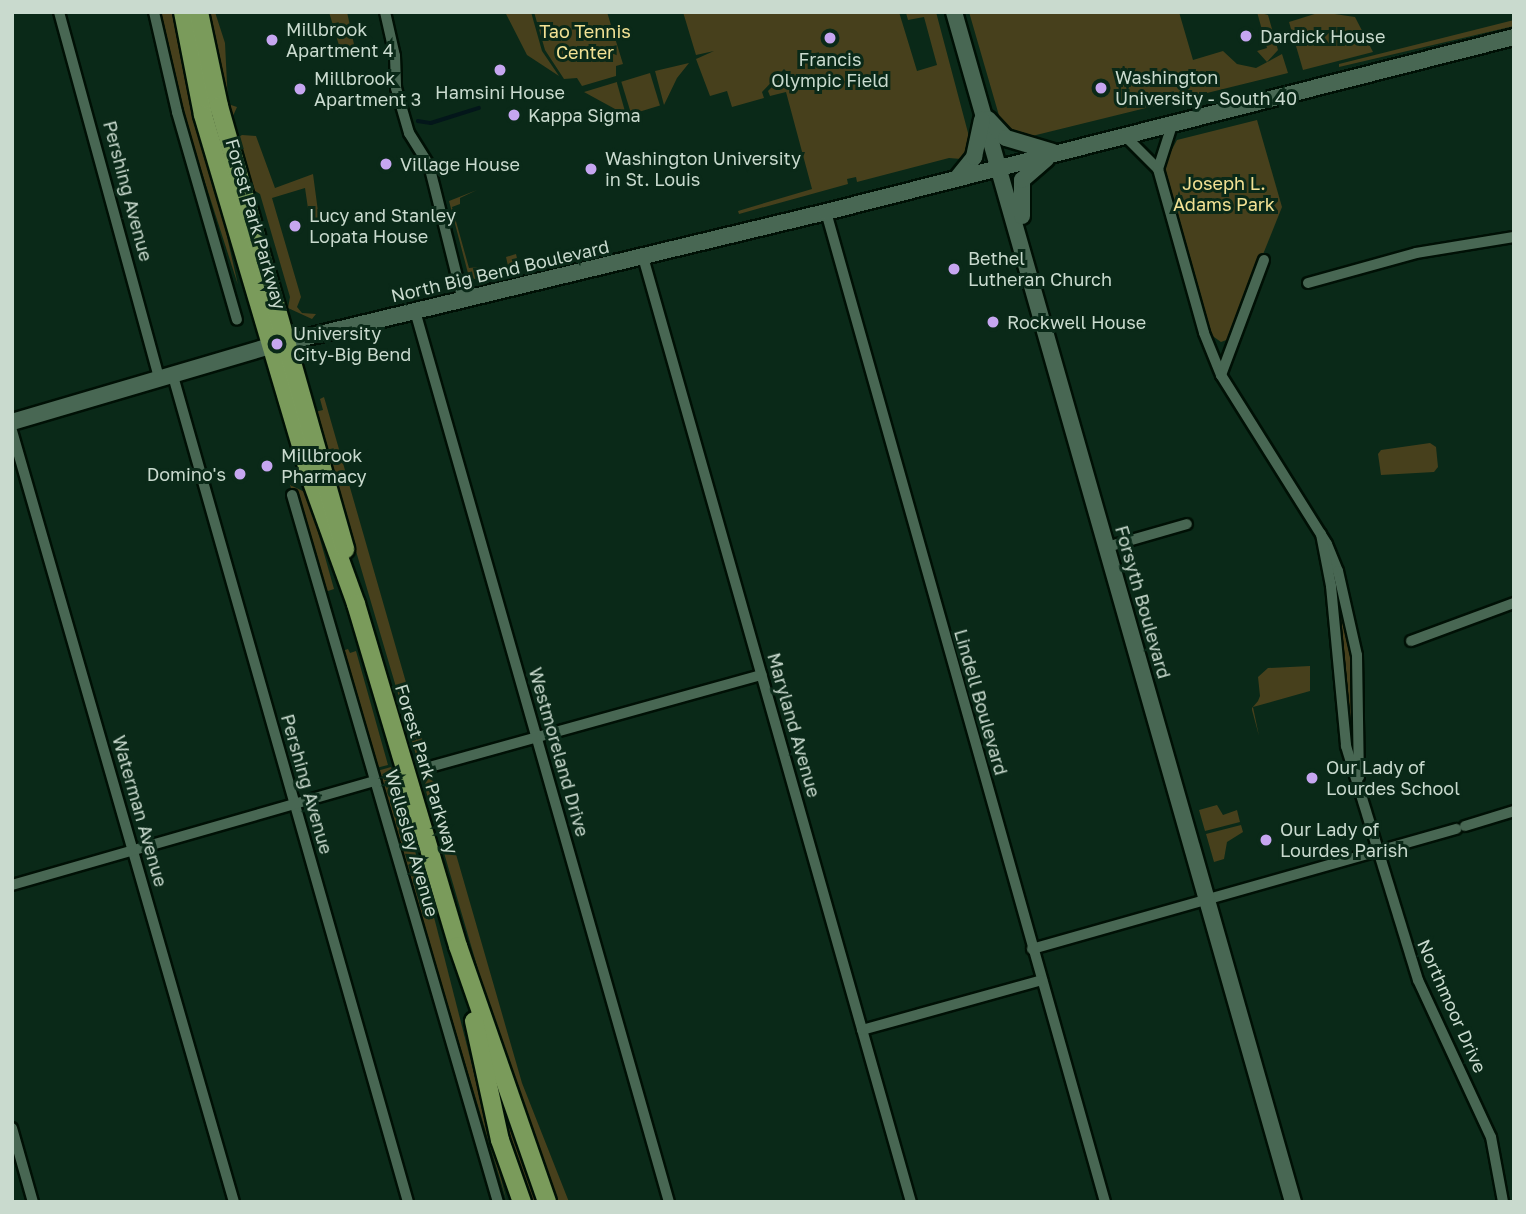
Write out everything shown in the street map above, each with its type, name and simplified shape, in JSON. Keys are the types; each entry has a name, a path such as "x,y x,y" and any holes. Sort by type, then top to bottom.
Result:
{"main road":[{"name":"Forest Park Parkway","path":"183,12 203,115 334,500 356,604 458,946 547,1202"},
{"name":"Forest Park Parkway","path":"200,12 219,106 279,344"},
{"name":"Forsyth Boulevard","path":"954,12 1028,260 1293,1202"},
{"name":"North Big Bend Boulevard","path":"12,422 279,344 826,212 1514,37"},
{"path":"983,111 1006,138 1057,153"},
{"path":"958,177 975,157 983,111"},
{"path":"1028,260 1019,191 1031,169 1057,153"},
{"name":"Forest Park Parkway","path":"458,946 509,1170 522,1202"},
{"path":"509,1170 515,1202"}],"street":[{"name":"Pershing Avenue","path":"59,12 408,1202"},
{"path":"154,12 177,111 237,320"},
{"path":"385,12 393,39 397,93 409,132 429,165 463,300"},
{"path":"1158,169 1171,125"},
{"name":"Northmoor Drive","path":"1125,136 1158,169 1221,375 1321,534 1338,571 1357,655 1359,783"},
{"name":"Lindell Boulevard","path":"826,212 1105,1202"},
{"path":"1308,283 1416,253 1514,237"},
{"name":"Maryland Avenue","path":"643,257 911,1202"},
{"path":"1221,375 1264,260"},
{"name":"Westmoreland Drive","path":"415,311 669,1202"},
{"name":"Waterman Avenue","path":"12,431 234,1202"},
{"name":"Wellesley Avenue","path":"292,495 498,1202"},
{"path":"1107,547 1187,524"},
{"name":"Northmoor Drive","path":"1321,534 1331,586 1340,717 1375,853 1418,980 1487,1125 1503,1202"},
{"path":"1410,641 1514,603"},
{"path":"433,766 762,675"},
{"path":"12,885 375,782"},
{"path":"1032,949 1208,902 1514,811"},
{"path":"862,1030 1042,980"},
{"path":"12,1128 33,1202"}],"green space":[{"path":"159,12 176,12 238,285 177,95"},
{"path":"208,12 215,12 225,43 228,104 237,107 233,116 229,112 221,79"},
{"path":"329,12 347,12 355,49 341,52"},
{"path":"505,12 531,12 542,51 559,76 527,55"},
{"name":"Tao Tennis Center","path":"534,12 607,12 623,64 616,66 616,76 582,86 577,78 564,79 545,50"},
{"path":"683,12 899,12 917,71 937,65 924,17 908,20 906,13 936,12 971,144 961,159 949,158 857,182 856,177 847,179 848,184 739,214 738,211 812,189 786,92 770,96 768,91 787,72 784,69 762,92 764,98 732,107 727,91 710,96 696,59 714,51 696,55"},
{"name":"Washington University - South 40","path":"969,12 1179,12 1193,60 1223,51 1237,64 1256,68 1282,54 1288,73 1028,137 1011,132 1000,119"},
{"path":"1257,12 1268,15 1278,50 1267,62 1257,51 1267,48"},
{"path":"1321,12 1355,17 1373,52 1303,70 1289,22"},
{"path":"1514,20 1514,26 1339,67 1339,64"},
{"path":"689,63 677,78 664,105 655,71"},
{"path":"650,73 660,106 631,114 621,82"},
{"path":"617,82 626,115 584,92"},
{"name":"Joseph L. Adams Park","path":"1257,120 1282,207 1229,339 1221,342 1207,332 1163,166 1177,140"},
{"path":"242,135 256,136 275,188 313,174 319,219 310,222 305,188 272,198 301,297 297,307 302,313 316,314 312,319 288,308 290,297 260,194 252,189 237,138"},
{"path":"477,190 460,198 460,204 452,207 469,268 479,267 481,272 508,266 506,257 516,254 519,267 475,279 469,277 449,201"},
{"path":"324,397 426,752 416,755 315,412 323,410 320,399"},
{"path":"1430,443 1436,447 1438,467 1434,472 1381,475 1378,454 1381,450"},
{"path":"290,485 307,493 334,589 325,592"},
{"path":"1337,590 1355,662 1353,755 1344,717"},
{"path":"348,649 350,653 356,651 388,765 376,768 342,651"},
{"path":"1310,666 1310,691 1253,707 1259,736 1252,710 1252,708 1260,696 1258,677 1268,668"},
{"path":"391,767 435,921 507,1202 377,771"},
{"path":"432,771 522,1083 569,1202 555,1202 505,1062 421,774"},
{"path":"1217,805 1223,815 1237,810 1240,822 1205,831 1199,810"},
{"path":"1241,825 1243,832 1227,842 1224,859 1214,862 1206,834"},
{"path":"494,1069 512,1130 540,1202 527,1202 513,1165"}],"waterway":[{"path":"418,121 431,123 479,108"}],"place":[{"name":"Dardick House","path":"1246,36"},
{"name":"Francis Olympic Field","path":"830,38"},
{"name":"Millbrook Apartment 4","path":"272,40"},
{"name":"Hamsini House","path":"500,70"},
{"name":"Washington University - South 40","path":"1101,88"},
{"name":"Millbrook Apartment 3","path":"300,89"},
{"name":"Kappa Sigma","path":"514,115"},
{"name":"Village House","path":"386,164"},
{"name":"Washington University in St. Louis","path":"591,169"},
{"name":"Lucy and Stanley Lopata House","path":"295,226"},
{"name":"Bethel Lutheran Church","path":"954,269"},
{"name":"Rockwell House","path":"993,322"},
{"name":"University City-Big Bend","path":"277,344"},
{"name":"Millbrook Pharmacy","path":"267,466"},
{"name":"Domino's","path":"240,474"},
{"name":"Our Lady of Lourdes School","path":"1312,778"},
{"name":"Our Lady of Lourdes Parish","path":"1266,840"}]}
